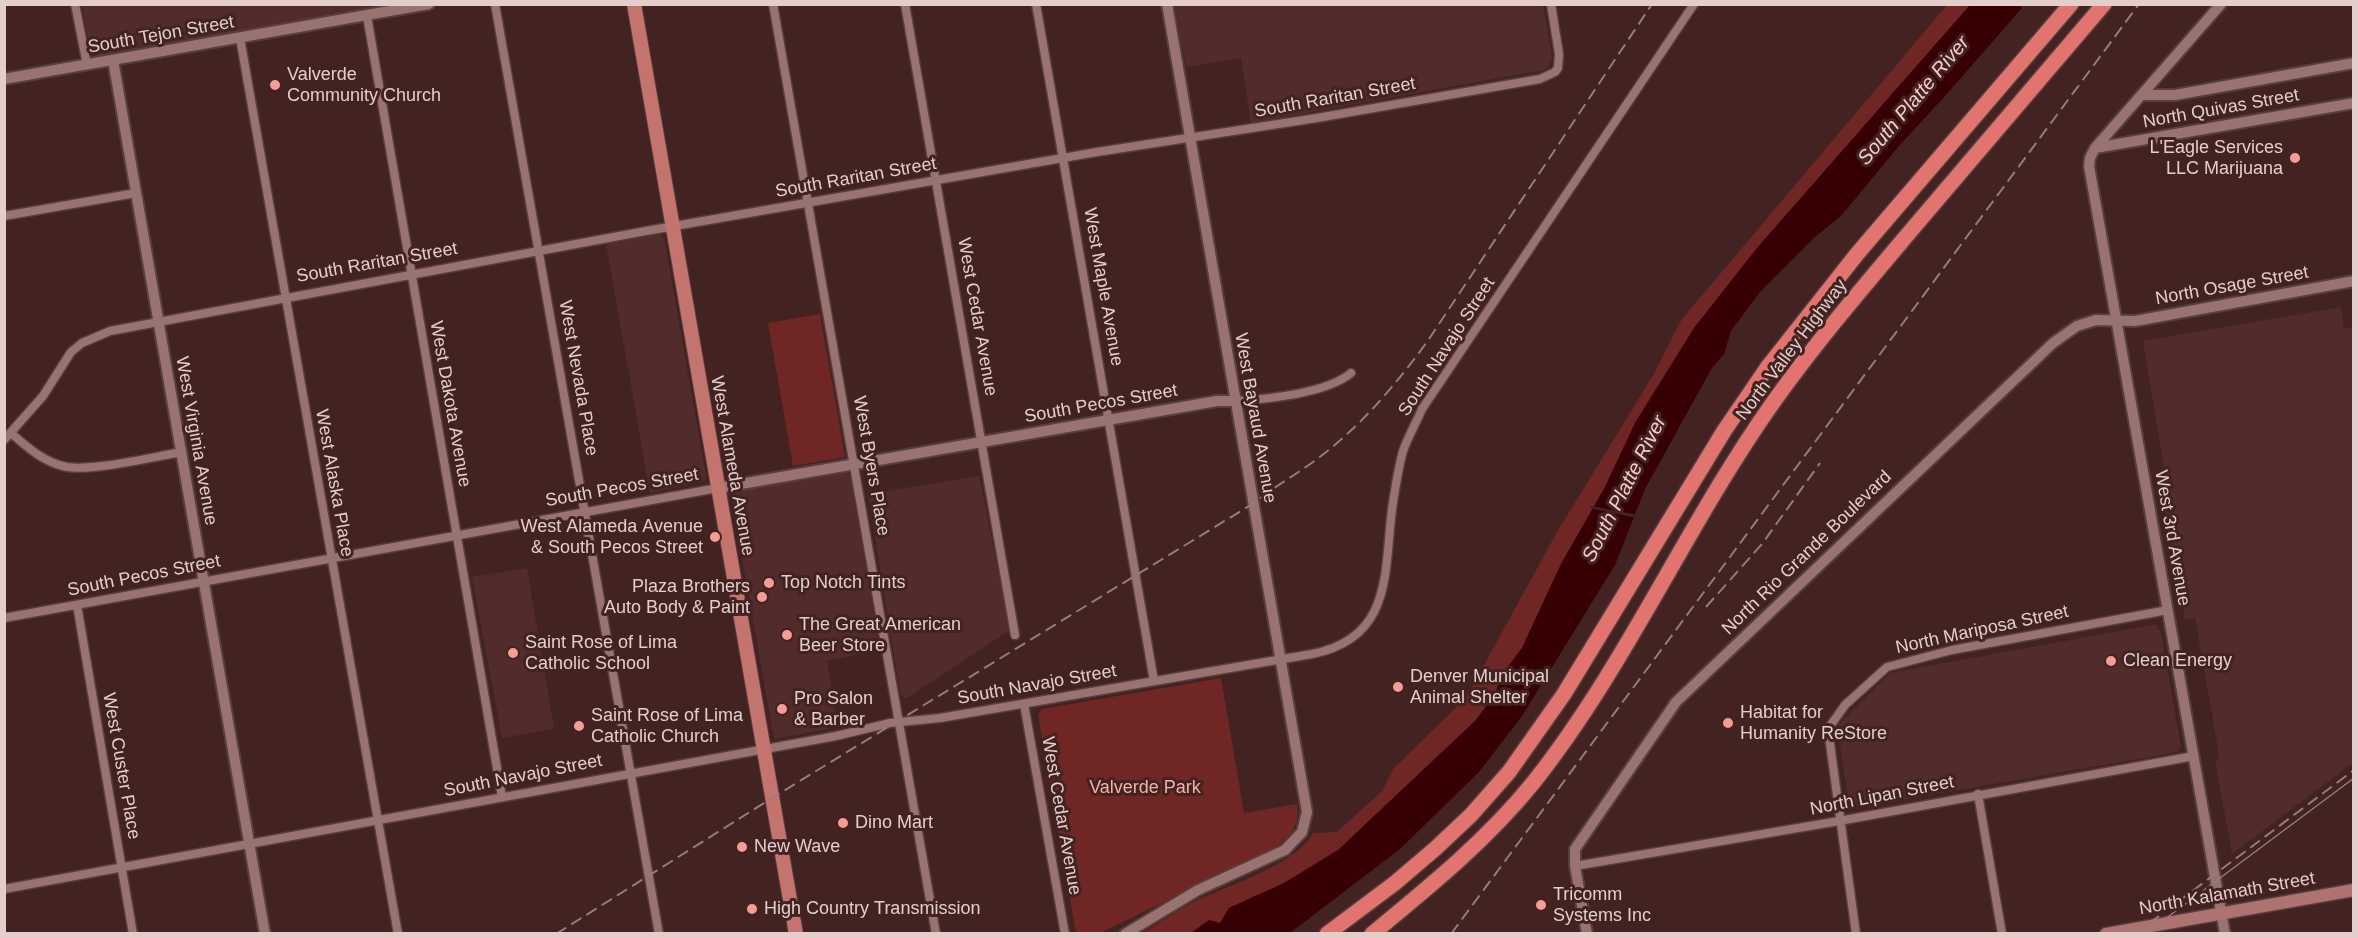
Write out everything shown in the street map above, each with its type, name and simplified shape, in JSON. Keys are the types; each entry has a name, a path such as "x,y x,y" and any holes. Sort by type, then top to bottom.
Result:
{"highway":[{"path":"2039,40 2066,4"},
{"name":"North Valley Highway","path":"1350,916 1408,872 1465,821 1509,772 1545,723 1583,664 1724,431 1767,368 1857,254 2071,4"},
{"name":"North Valley Highway","path":"1372,933 1441,878 1519,800 1556,752 1617,657 1724,478 1770,406 1851,300 2104,4"},
{"path":"1323,933 1350,916"},
{"path":"1327,933 1350,916"}],"main road":[{"name":"West Alameda Avenue","path":"634,4 796,933"},
{"name":"North Kalamath Street","path":"2106,933 2354,890"}],"street":[{"path":"75,4 87,65"},
{"name":"South Tejon Street","path":"4,80 429,4"},
{"name":"West Nevada Place","path":"495,4 659,933"},
{"name":"West Byers Place","path":"773,4 936,933"},
{"name":"West Cedar Avenue","path":"905,4 1015,635"},
{"name":"West Maple Avenue","path":"1036,4 1154,681"},
{"name":"West Bayaud Avenue","path":"1125,933 1198,890 1285,850 1299,836 1306,821 1307,807 1167,4"},
{"name":"South Raritan Street","path":"8,437 43,396 62,363 82,343 110,331 158,320 673,226 1540,79 1551,75 1558,68 1559,54 1551,4"},
{"name":"South Navajo Street","path":"4,889 899,722 940,718 1281,659 1319,652 1340,644 1357,632 1375,612 1383,591 1392,510 1403,451 1422,409 1694,4"},
{"path":"2095,148 2221,4"},
{"name":"West Dakota Avenue","path":"367,16 502,797"},
{"name":"West Alaska Place","path":"240,38 376,820 398,933"},
{"name":"West Virginia Avenue","path":"113,60 265,933"},
{"name":"North Quivas Street","path":"2142,95 2175,94 2354,63"},
{"name":"North Quivas Street","path":"2095,148 2354,103"},
{"name":"West 3rd Avenue","path":"2095,148 2089,166 2226,933"},
{"path":"4,216 136,193"},
{"name":"North Osage Street","path":"2117,320 2134,321 2354,281"},
{"name":"North Rio Grande Boulevard","path":"1575,866 1575,849 1676,702 2053,343 2068,331 2086,322 2103,318 2117,320"},
{"name":"South Pecos Street","path":"4,618 854,463 1217,401 1257,399 1323,388 1341,381 1350,373"},
{"path":"8,437 34,453 66,467 103,465 182,452"},
{"name":"West Custer Place","path":"76,605 133,933"},
{"name":"North Mariposa Street","path":"1839,821 1828,729 1845,705 1887,667 1952,650 2168,610"},
{"name":"West Cedar Avenue","path":"1024,704 1065,933"},
{"name":"North Lipan Street","path":"1575,866 1839,821 2194,756"},
{"path":"1978,794 2002,933"},
{"path":"1839,821 1856,933"},
{"path":"1575,866 1587,933"}],"shaded area":[{"path":"82,4 392,5 100,56 91,53"},
{"path":"1174,5 1543,5 1552,58 1549,67 1543,70 1251,123 1241,58 1186,67"},
{"path":"660,234 664,238 706,475 705,481 650,493 606,244"},
{"path":"2341,307 2344,329 2354,327 2353,763 2232,854 2215,760 2219,759 2216,737 2195,618 2185,619 2160,480 2164,467 2143,341"},
{"path":"845,471 850,475 880,650 827,661 838,727 774,739 733,507 734,493 739,488"},
{"path":"979,476 1010,630 907,698 901,696 868,494"},
{"name":"Saint Rose of Lima Catholic School","path":"527,568 554,729 502,738 472,577"},
{"path":"2156,625 2161,633 2181,747 2177,752 1861,807 1852,806 1849,802 1838,733 1839,724 1890,673"}],"green space":[{"path":"1947,5 1970,5 1757,248 1694,328 1635,423 1605,487 1561,564 1522,648 1507,668 1491,700 1475,721 1338,850 1284,883 1229,908 1220,923 1209,921 1190,933 1142,934 1186,906 1274,866 1304,845 1313,833 1337,832 1382,791 1393,769 1466,698 1557,532 1652,377 1682,319"},
{"path":"820,314 845,457 793,466 768,323"},
{"name":"Valverde Park","path":"1221,678 1244,813 1297,804 1295,827 1287,838 1269,851 1100,933 1076,933 1038,714 1042,709"}],"water":[{"name":"South Platte River","path":"1970,5 2019,5 2022,8 1899,146 1841,216 1815,237 1760,292 1731,331 1724,354 1712,368 1645,489 1615,565 1522,716 1479,772 1400,849 1290,933 1190,934 1209,920 1220,923 1229,908 1284,883 1338,850 1475,721 1491,700 1507,668 1522,648 1561,564 1605,487 1635,423 1694,328 1757,248"}],"pier":[{"path":"1591,506 1638,515 1637,518 1589,508"}],"tram line":[{"path":"2145,934 2354,778"}],"railway":[{"path":"556,934 772,798 1254,503 1336,444 1378,403 1427,342 1652,4"},
{"path":"1451,934 2139,4"},
{"path":"1706,607 1762,544 1820,463"},
{"path":"2135,934 2354,770"}],"place":[{"name":"Valverde Community Church","path":"275,85"},
{"name":"L'Eagle Services LLC Marijuana","path":"2295,158"},
{"name":"West Alameda Avenue & South Pecos Street","path":"715,537"},
{"name":"Top Notch Tints","path":"769,583"},
{"name":"Plaza Brothers Auto Body & Paint","path":"762,597"},
{"name":"The Great American Beer Store","path":"787,635"},
{"name":"Saint Rose of Lima Catholic School","path":"513,653"},
{"name":"Clean Energy","path":"2111,661"},
{"name":"Denver Municipal Animal Shelter","path":"1398,687"},
{"name":"Pro Salon & Barber","path":"782,709"},
{"name":"Habitat for Humanity ReStore","path":"1728,723"},
{"name":"Saint Rose of Lima Catholic Church","path":"579,726"},
{"name":"Dino Mart","path":"843,823"},
{"name":"New Wave","path":"742,847"},
{"name":"Tricomm Systems Inc","path":"1541,905"},
{"name":"High Country Transmission","path":"752,909"}]}
